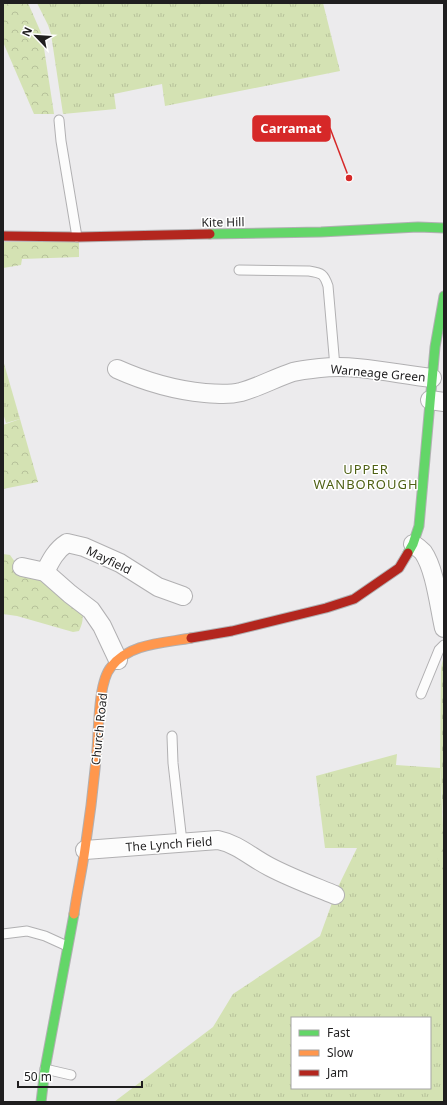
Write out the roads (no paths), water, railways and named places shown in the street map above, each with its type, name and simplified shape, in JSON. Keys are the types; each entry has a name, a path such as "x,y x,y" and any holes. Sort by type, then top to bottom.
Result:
{"street":[{"name":"Kite Hill","path":"3,236 77,237 321,232 418,227 444,228"},
{"name":"Church Road","path":"41,1102 45,1069 85,850 97,750 101,696 110,667 128,652 142,647 232,631 326,608 354,599 399,568 413,544 419,526 422,502 424,449 437,401 432,378 444,296"},
{"name":"Warneage Green","path":"117,369 139,379 173,389 192,392 227,394 240,392 294,372 335,367 432,378"},
{"name":"Mayfield","path":"45,572 59,548 67,543 84,547 120,563 158,587 183,596"},
{"path":"413,544 422,551 428,561 444,628"},
{"path":"22,567 45,572 91,610 102,626 118,660"},
{"name":"The Lynch Field","path":"85,850 211,840 228,842 271,868 335,895"}],"lane":[{"path":"59,120 61,141 77,237"},
{"path":"239,270 309,271 320,273 325,277 328,286 335,367"},
{"path":"420,694 439,650 444,646"},
{"path":"172,736 174,770 182,842"},
{"path":"3,934 27,931 45,936 68,947"},
{"path":"45,1069 72,1076"}],"place":[{"name":"Carramat","path":"349,178"}],"district":[{"name":"UPPER WANBOROUGH","path":"366,476"}]}
